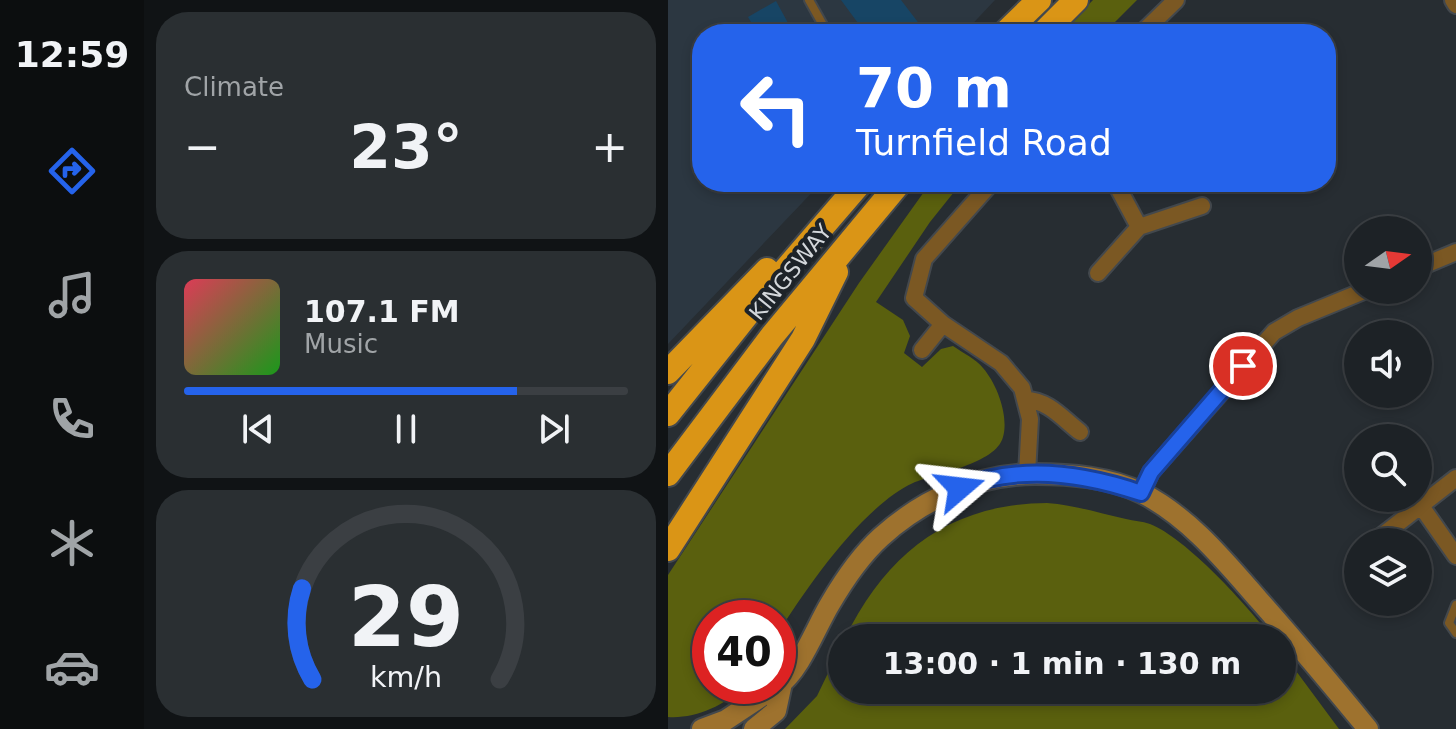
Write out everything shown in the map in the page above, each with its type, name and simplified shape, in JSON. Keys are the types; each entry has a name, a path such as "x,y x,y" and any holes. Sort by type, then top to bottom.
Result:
{"highway":[{"path":"1014,24 1039,0"},
{"path":"1052,24 1076,0"},
{"name":"KINGSWAY","path":"668,414 852,192"},
{"name":"KINGSWAY","path":"668,474 724,397 891,192"},
{"path":"668,372 792,245 835,211"},
{"path":"668,549 803,339 854,234"}],"street":[{"path":"1151,24 1176,0"},
{"path":"983,192 924,259 914,298 943,324 1001,363 1015,377 1026,400 1030,419 1027,474"},
{"path":"1120,192 1139,227"},
{"path":"1098,273 1139,227 1202,206"},
{"path":"1432,262 1456,252"},
{"path":"1141,493 1151,472 1274,332 1298,318 1344,299"},
{"path":"922,350 943,324"},
{"path":"1026,400 1047,404 1080,432"},
{"path":"796,658 849,574 886,533 915,510 988,479 1027,474 1088,477 1141,493 1190,526 1224,560 1368,729"},
{"path":"1432,497 1456,478"},
{"path":"1392,528 1413,512"},
{"path":"1425,512 1456,556"},
{"path":"702,729 726,720 750,704"},
{"path":"754,729 776,711 777,704"}],"lane":[{"path":"809,0 822,24"},
{"path":"1456,605 1449,623 1456,633"}],"shaded area":[{"path":"668,0 995,0 972,24 692,24 692,192 812,192 668,344"}],"green space":[{"path":"1093,0 1137,0 1113,24 1070,24"},
{"path":"924,192 954,192 876,302 903,320 910,336 904,353 922,367 941,349 953,346 980,365 993,383 1000,401 1004,429 998,446 978,461 913,483 894,494 856,528 796,605 796,600 692,600 692,704 720,704 688,716 668,717 668,575 859,283"},
{"path":"1047,503 1150,524 1181,543 1216,574 1260,624 853,624 880,581 925,539 951,524 980,513"},
{"path":"1296,671 1339,729 785,729 817,696 828,673 828,704 1296,704"}],"building":[{"path":"841,0 901,0 919,24 859,24"},
{"path":"776,1 789,24 752,24 748,17"}],"route":[{"path":"960,488 1001,476 1053,474 1101,480 1141,493 1151,472 1243,366"}]}
